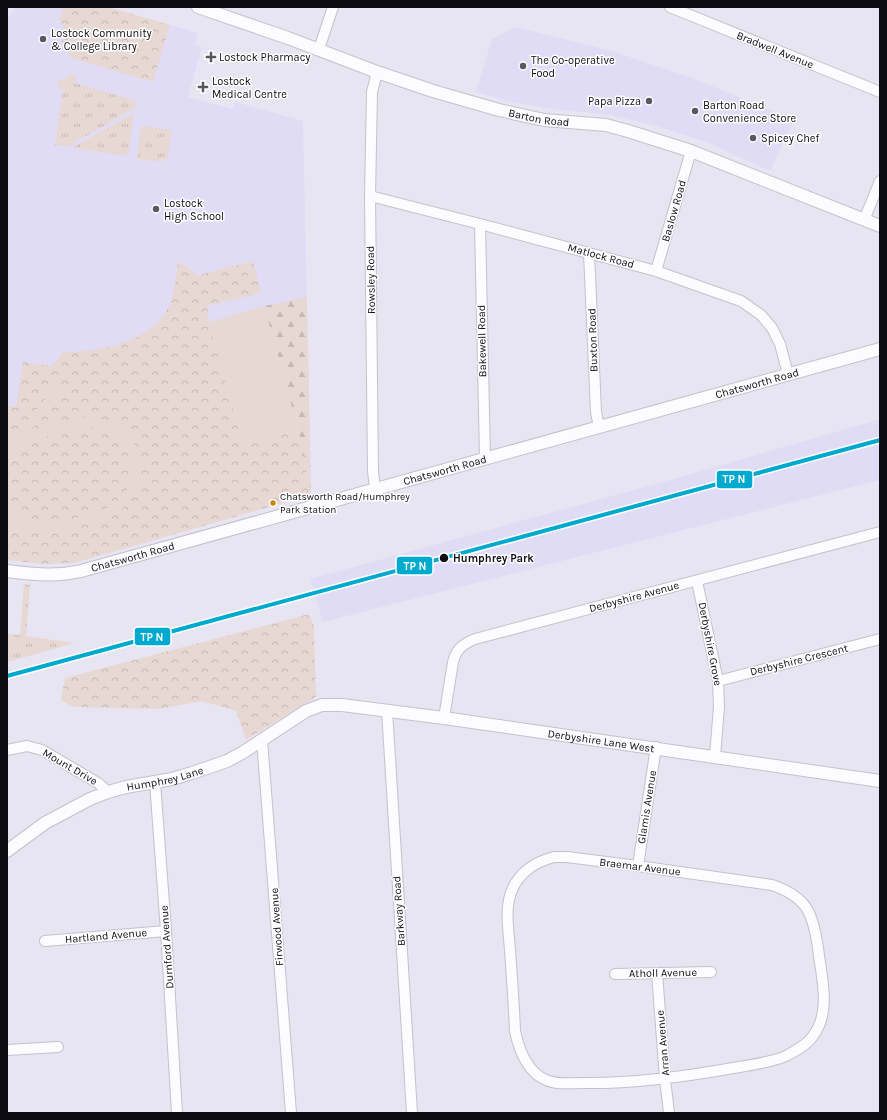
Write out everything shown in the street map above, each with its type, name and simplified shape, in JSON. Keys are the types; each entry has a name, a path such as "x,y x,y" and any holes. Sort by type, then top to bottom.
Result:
{"street":[{"name":"Barton Road","path":"198,7 320,49 377,72 433,91 514,114 544,120 606,126 691,152 880,226"},
{"path":"320,49 333,7"},
{"name":"Bradwell Avenue","path":"670,7 880,92"},
{"name":"Rowsley Road","path":"375,488 373,478 370,196 372,92 377,72"},
{"name":"Baslow Road","path":"656,271 691,152"},
{"path":"864,220 880,181"},
{"name":"Matlock Road","path":"370,196 656,271 741,301 761,315 772,328 780,344 788,374"},
{"name":"Bakewell Road","path":"480,224 485,458"},
{"name":"Buxton Road","path":"589,253 596,412 598,427"},
{"name":"Chatsworth Road","path":"7,571 44,575 63,575 81,571 375,488 880,349"},
{"name":"Derbyshire Avenue","path":"444,718 455,654 466,642 880,532"},
{"name":"Derbyshire Grove","path":"697,581 718,681 719,707 715,756"},
{"name":"Derbyshire Crescent","path":"718,681 880,639"},
{"name":"Derbyshire Lane West","path":"322,704 386,710 656,747 880,781"},
{"name":"Humphrey Lane","path":"7,851 45,823 79,804 108,792 206,769 242,753 306,711 322,704"},
{"name":"Barkway Road","path":"386,710 412,1113"},
{"name":"Firwood Avenue","path":"262,740 291,1113"},
{"name":"Mount Drive","path":"7,750 27,746 42,750 98,783 108,792"},
{"name":"Glamis Avenue","path":"638,866 656,747"},
{"name":"Durnford Avenue","path":"155,782 177,1113"},
{"name":"Braemar Avenue","path":"554,857 567,857 772,885 788,890 801,901 811,915 816,932 824,999 820,1025 812,1037 805,1044 786,1056 776,1059 697,1075 665,1079 594,1083 555,1083 538,1076 525,1061 520,1052 515,1031 508,911 510,896 516,881 523,872 532,865 542,860 554,857"},
{"name":"Hartland Avenue","path":"45,941 166,931"},
{"name":"Atholl Avenue","path":"615,974 711,972"},
{"name":"Arran Avenue","path":"657,973 665,1079 670,1113"},
{"path":"7,1050 58,1048"}],"shaded area":[{"name":"Lostock High School","path":"16,7 108,7 198,33 195,45 202,47 188,97 233,109 235,102 303,121 311,495 74,563 43,564 7,560 7,20"},
{"path":"515,27 612,51 695,79 794,120 770,171 706,142 655,126 610,115 543,108 502,100 476,92 492,39"},
{"path":"880,419 880,480 323,622 310,579 674,479"}],"green space":[{"path":"64,7 108,7 170,25 153,82 71,58 61,41 69,37 59,19"},
{"path":"72,74 77,76 75,83 136,101 135,108 67,147 55,145 63,89 57,88 58,82"},
{"path":"134,113 128,156 72,148"},
{"path":"141,126 172,130 168,157 162,162 137,159"},
{"path":"178,261 199,275 253,261 261,293 207,306 209,322 243,444 298,430 311,495 74,563 43,564 7,560 7,406 16,407 23,362 51,366 59,358 62,352 92,350 123,343 150,329 161,319 169,306 174,290"},
{"path":"307,297 311,495 298,429 264,306"},
{"path":"264,306 298,430 243,444 209,322"},
{"path":"59,382 66,388 30,431 82,417 95,417 106,420 122,429 135,446 139,456 140,475 138,485 129,502 122,509 112,515 60,532 49,534 35,533 22,529 7,518 7,506 13,513 27,522 50,525 107,508 118,501 126,492 131,481 132,469 130,458 125,448 108,432 96,428 78,428 37,440 16,450 7,459 7,445"},
{"path":"24,584 30,585 26,636 75,643 7,662 7,634 20,635"},
{"path":"309,614 314,626 316,697 246,740 236,711 202,701 159,709 74,707 61,700 65,678"}],"transit line":[{"path":"7,676 880,440"}],"place":[{"name":"Lostock Community & College Library","path":"43,39"},
{"name":"Lostock Pharmacy","path":"211,57"},
{"name":"The Co-operative Food","path":"523,66"},
{"name":"Lostock Medical Centre","path":"203,87"},
{"name":"Papa Pizza","path":"649,101"},
{"name":"Barton Road Convenience Store","path":"695,111"},
{"name":"Spicey Chef","path":"753,138"},
{"name":"Lostock High School","path":"156,209"},
{"name":"Chatsworth Road/Humphrey Park Station","path":"273,503"},
{"name":"Humphrey Park","path":"444,558"}]}
